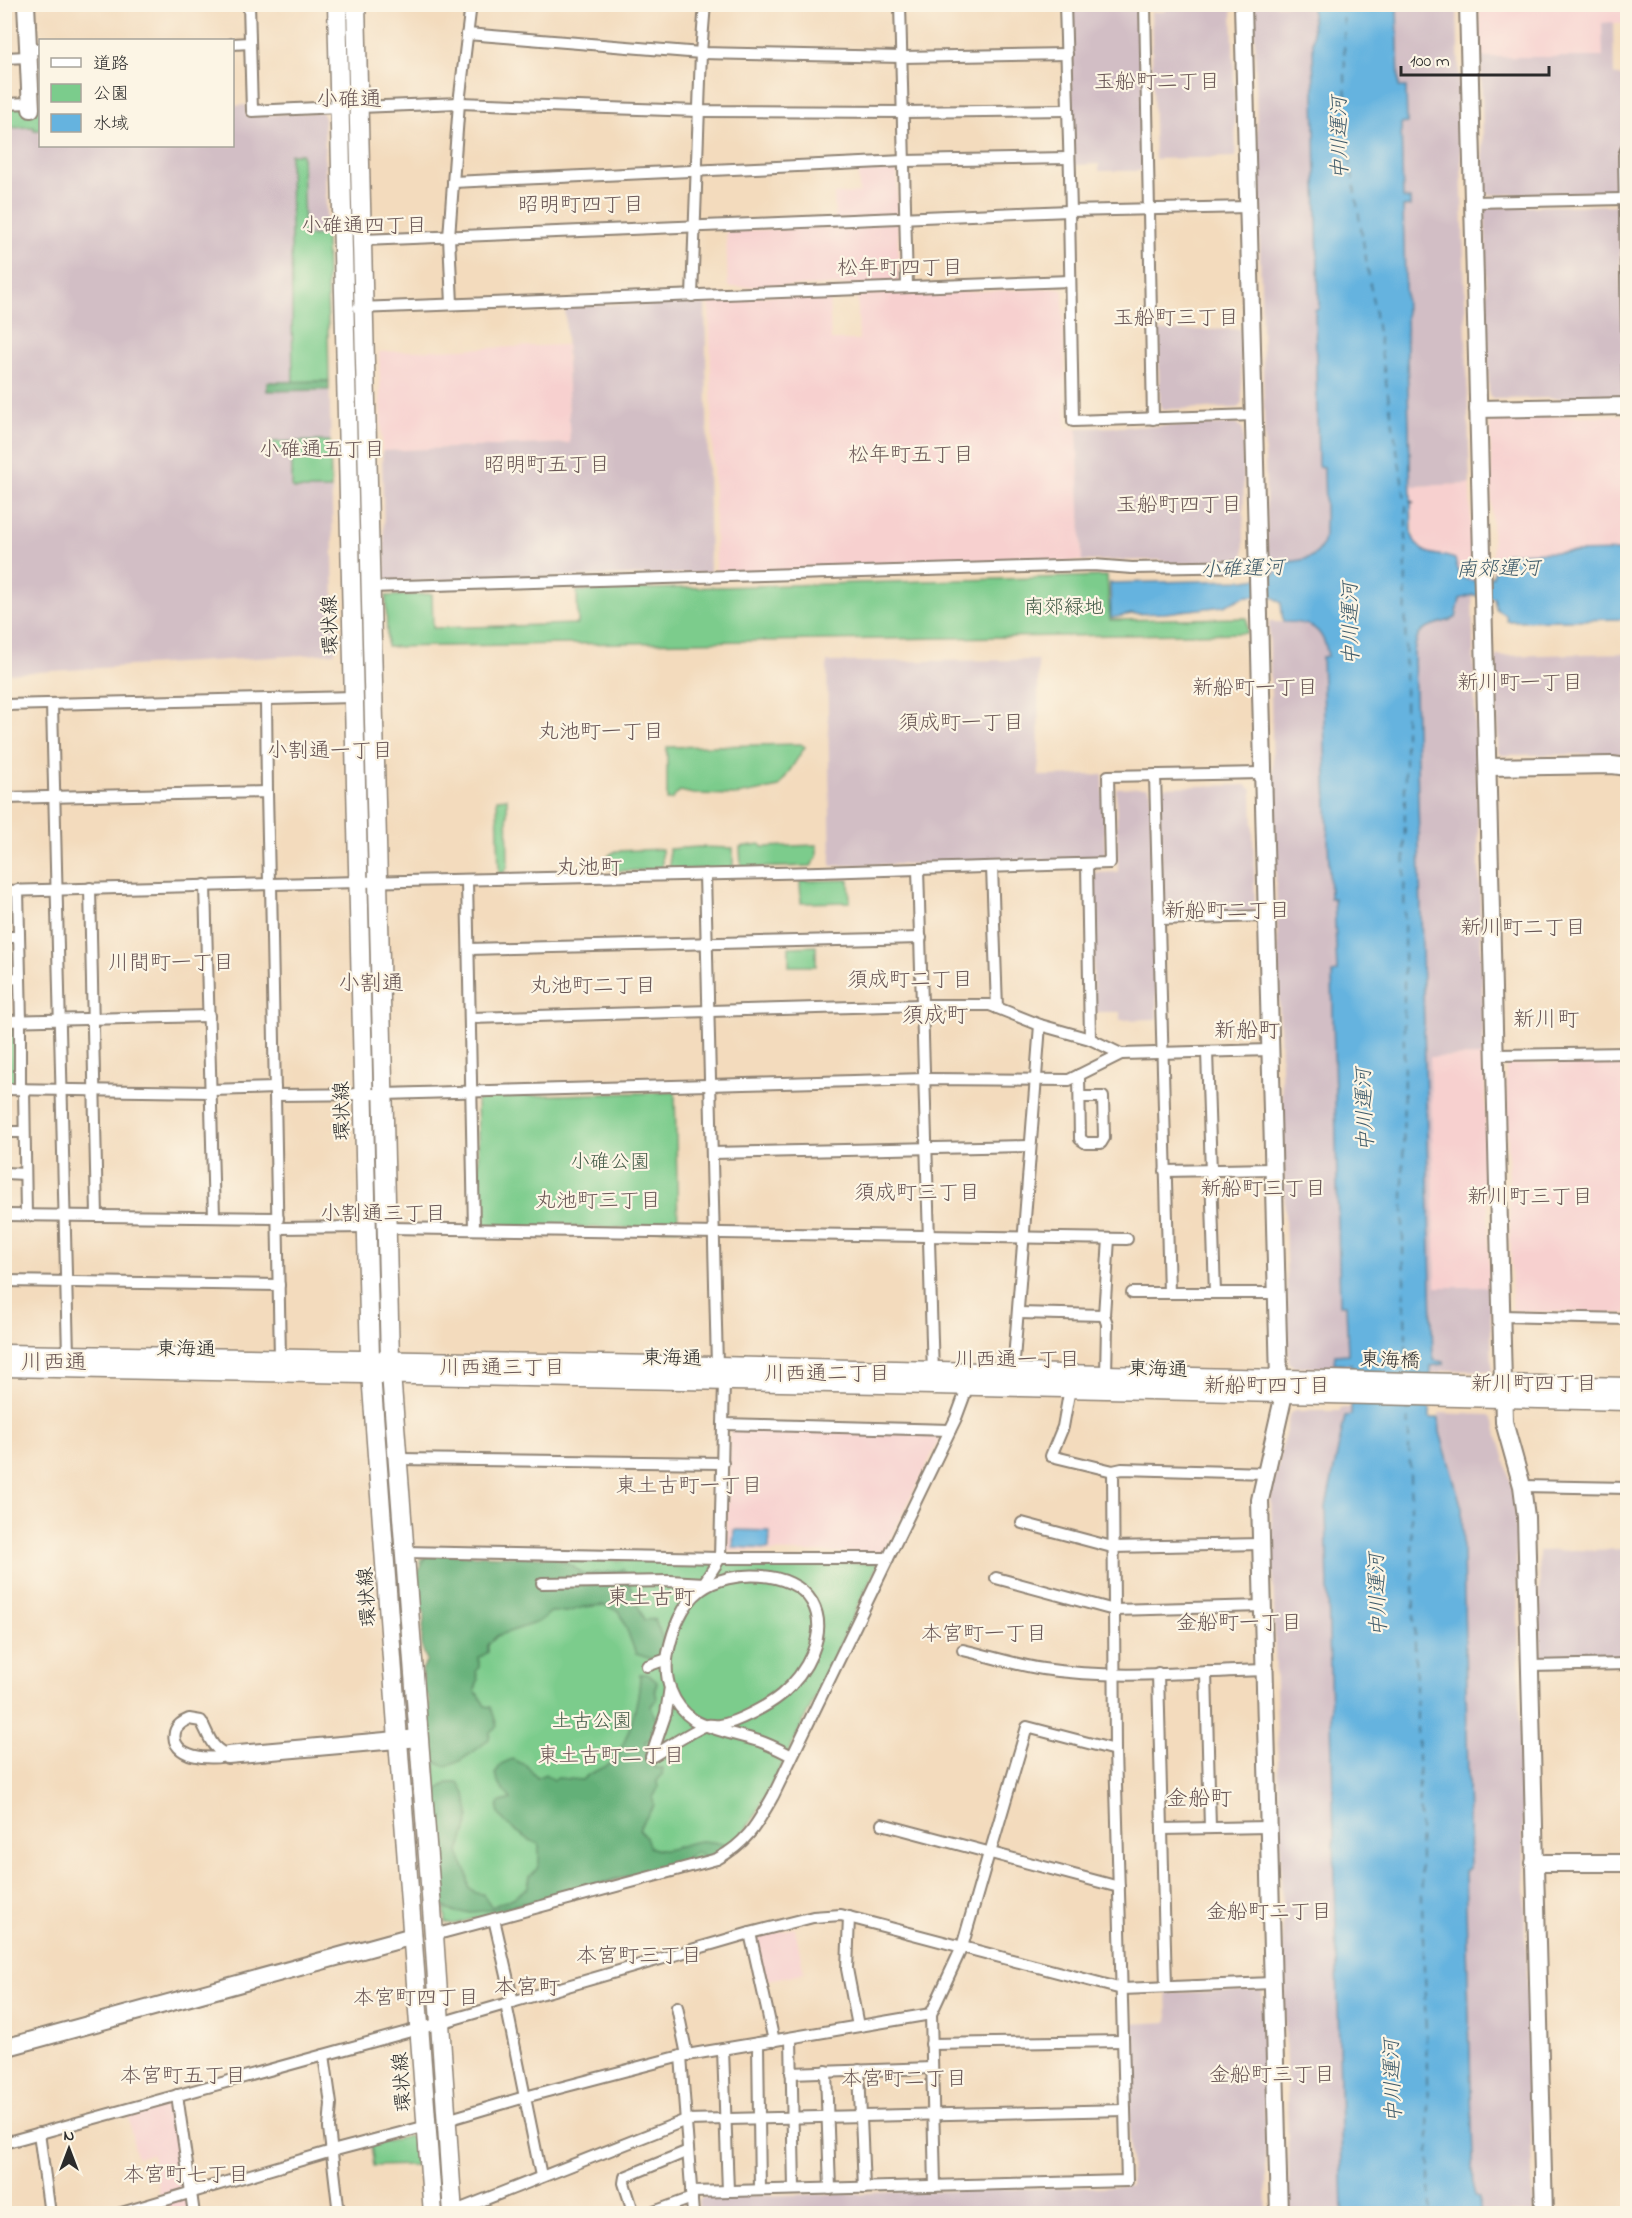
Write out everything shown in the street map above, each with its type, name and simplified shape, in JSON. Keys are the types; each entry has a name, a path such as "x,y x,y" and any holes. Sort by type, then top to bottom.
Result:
{"main road":[{"name":"環状線","path":"337,4 371,1367 434,2214"},
{"path":"356,4 391,1367 434,1935 452,2213"},
{"name":"東海通","path":"4,1354 280,1358 371,1367"},
{"name":"東海通","path":"4,1367 391,1367 933,1378 971,1379 1070,1389 1282,1386"},
{"path":"971,1379 1013,1373 1106,1375 1282,1386"},
{"name":"東海橋","path":"1282,1386 1503,1392"},
{"path":"1503,1392 1628,1388"},
{"path":"1503,1392 1628,1401"}],"street":[{"path":"4,104 31,106 32,52 26,4"},
{"path":"249,4 252,111 339,107"},
{"path":"452,304 450,237 453,182 459,103 471,4"},
{"path":"692,296 705,4"},
{"path":"900,4 907,287"},
{"path":"1065,4 1072,422 1254,415"},
{"path":"1145,4 1153,418"},
{"path":"1243,4 1273,1169 1282,1386 1260,1500 1279,2214"},
{"path":"1468,4 1504,1422 1522,1486 1526,1517 1544,2214"},
{"path":"467,34 701,54 902,57 1067,54"},
{"path":"234,44 250,43"},
{"path":"4,58 32,52"},
{"path":"360,107 459,103 699,111 1068,110"},
{"path":"1628,145 1624,155 1626,164 1624,199 1628,397"},
{"path":"453,182 904,161 1069,158"},
{"path":"1473,202 1624,199"},
{"path":"363,240 1070,211 1248,207"},
{"path":"343,308 1070,281"},
{"path":"1478,409 1628,406"},
{"path":"370,587 1093,565 1132,568 1257,569"},
{"path":"4,705 354,697"},
{"path":"266,699 280,1358"},
{"path":"52,704 68,1354"},
{"path":"1488,767 1612,765 1628,767"},
{"path":"4,891 1110,863 1108,776 1262,773"},
{"path":"1155,775 1169,1293"},
{"path":"4,798 267,792"},
{"path":"1087,864 1090,1039"},
{"path":"992,867 997,1008"},
{"path":"918,869 933,1378"},
{"path":"705,874 714,1234 723,1424 720,1557 705,1585 687,1604 679,1618 667,1659 666,1677 677,1704 696,1722 763,1742 792,1756"},
{"path":"467,880 474,1229"},
{"path":"206,885 214,1217"},
{"path":"90,888 98,1216"},
{"path":"18,890 26,1215"},
{"path":"1159,919 1266,916"},
{"path":"4,937 19,937"},
{"path":"469,950 921,938"},
{"path":"4,979 20,978"},
{"path":"470,1018 990,1005 1040,1025 1090,1039 1122,1054"},
{"path":"4,1021 209,1016"},
{"path":"1013,1373 1040,1025"},
{"path":"4,1089 384,1094 925,1079 1069,1080 1122,1054 1270,1050"},
{"path":"1207,1052 1215,1293"},
{"path":"1495,1055 1628,1053"},
{"path":"1079,1075 1080,1139 1086,1143 1101,1143 1104,1138 1103,1097 1080,1097"},
{"path":"4,1132 24,1132"},
{"path":"712,1153 1030,1146"},
{"path":"1165,1171 1273,1169"},
{"path":"4,1173 25,1174"},
{"path":"4,1215 214,1217 366,1227"},
{"path":"387,1228 1127,1239"},
{"path":"1106,1375 1107,1324 1104,1315 1108,1239"},
{"path":"4,1281 279,1285"},
{"path":"1132,1293 1277,1293"},
{"path":"1018,1314 1104,1315"},
{"path":"1501,1316 1628,1318"},
{"path":"434,1935 717,1859 735,1849 746,1839 759,1821 792,1756 957,1418 971,1379"},
{"path":"1070,1389 1063,1427 1051,1456 1113,1471 1122,1469 1267,1473"},
{"path":"723,1424 950,1430"},
{"path":"398,1459 723,1463"},
{"path":"648,2214 692,2195 728,2191 1127,2181 1115,1750 1113,1471"},
{"path":"1522,1486 1628,1488"},
{"path":"1022,1523 1112,1547 1261,1544"},
{"path":"405,1552 888,1558"},
{"path":"542,1583 670,1581 705,1585 730,1577 752,1576 781,1579 806,1594 812,1603 817,1615 816,1640 812,1655 805,1668 780,1696 722,1725 707,1725 651,1757 666,1713 670,1688"},
{"path":"996,1578 1114,1610 1263,1606"},
{"path":"963,1650 1042,1669 1114,1674 1265,1670"},
{"path":"647,1666 667,1659"},
{"path":"1530,1666 1628,1664"},
{"path":"1206,1672 1210,1828"},
{"path":"1158,1673 1166,1988"},
{"path":"228,1755 218,1751 201,1721 189,1719 176,1728 174,1739 183,1752 200,1756 222,1757 419,1738"},
{"path":"935,2186 931,2014 962,1947 1027,1727 1115,1750"},
{"path":"882,1824 1119,1887"},
{"path":"1162,1829 1268,1827"},
{"path":"1534,1863 1628,1863"},
{"path":"4,2143 420,2029 750,1933 813,1917 834,1915 849,1917 1122,1989 1272,1983"},
{"path":"849,1917 847,1969 858,2026"},
{"path":"494,1919 541,2176"},
{"path":"750,1933 774,2041"},
{"path":"4,2048 413,1936"},
{"path":"677,2007 684,2056 693,2214"},
{"path":"447,2120 525,2097 684,2056 931,2014"},
{"path":"790,2038 794,2189"},
{"path":"932,2044 1123,2041"},
{"path":"758,2043 760,2190"},
{"path":"723,2049 728,2191"},
{"path":"324,2055 331,2104 329,2128 339,2214"},
{"path":"791,2073 932,2068"},
{"path":"860,2070 864,2188"},
{"path":"826,2071 830,2189"},
{"path":"177,2095 194,2214"},
{"path":"452,2213 686,2120 1125,2110"},
{"path":"118,2214 332,2151 427,2126"},
{"path":"39,2133 50,2214"},
{"path":"634,2214 624,2183 625,2176 688,2151"}],"shaded area":[{"path":"1069,5 1141,5 1144,171 1099,171 1099,164 1073,165"},
{"path":"1166,5 1232,5 1236,157 1155,159 1151,12 1166,11"},
{"path":"1254,5 1312,5 1319,309 1315,310 1318,466 1324,467 1326,536 1322,548 1314,554 1300,562 1282,562 1276,573 1268,577"},
{"path":"1397,5 1457,5 1470,484 1411,486 1403,206 1410,206 1410,199 1403,198 1401,123 1407,123 1406,87 1399,87"},
{"path":"1479,5 1627,5 1627,24 1603,23 1603,57 1481,57"},
{"path":"1613,22 1614,75 1628,78 1627,130 1618,153 1619,192 1488,195 1484,191 1481,57 1603,57 1602,23"},
{"path":"246,105 247,116 322,112 324,116 335,653 5,674 4,128 34,127 34,130 39,130 39,147 234,147 234,106"},
{"path":"893,165 897,167 899,294 1060,288 1063,291 1066,428 1077,428 1082,561 716,575 709,299 829,293 831,340 859,340 857,285 728,287 726,231 835,227 834,194 859,193 858,166"},
{"path":"1619,205 1624,397 1494,399 1489,395 1485,211 1488,207"},
{"path":"705,301 710,573 385,582 382,451 570,443 565,306"},
{"path":"1240,329 1242,403 1238,408 1162,409 1160,406 1158,331"},
{"path":"566,345 570,443 382,451 379,352"},
{"path":"1622,415 1627,420 1627,551 1506,553 1497,563 1493,576 1490,423 1496,418"},
{"path":"1237,424 1243,429 1244,562 1165,564 1159,560 1082,561 1077,428"},
{"path":"1470,484 1472,581 1460,576 1451,557 1429,554 1423,551 1414,540 1411,486"},
{"path":"1472,594 1484,1056 1430,1057 1436,1287 1490,1287 1492,1369 1489,1371 1442,1370 1442,1373 1431,1373 1431,1365 1439,1365 1439,1361 1433,1361 1414,653 1415,642 1426,627 1451,620 1458,614 1460,599"},
{"path":"1269,622 1299,622 1314,627 1326,642 1328,656 1322,657 1330,898 1334,898 1337,973 1332,973 1340,1304 1346,1305 1348,1355 1335,1355 1335,1363 1352,1363 1352,1371 1341,1371 1341,1368 1294,1367 1289,1362"},
{"path":"1627,653 1627,754 1502,755 1498,752 1496,656"},
{"path":"1038,660 1039,776 1103,775 1105,855 1100,859 831,866 827,662"},
{"path":"1246,785 1252,790 1255,912 1164,914 1162,912 1159,791 1163,787"},
{"path":"1147,787 1151,792 1157,1019 1120,1020 1120,1012 1094,1012 1091,875 1118,872 1116,788"},
{"path":"1484,1056 1490,1287 1436,1288 1430,1057"},
{"path":"1627,1062 1627,1314 1515,1311 1512,1307 1506,1066 1509,1064"},
{"path":"1340,1408 1351,1408 1351,1416 1345,1416 1326,1507 1343,2213 1290,2214 1271,1495 1290,1413 1340,1411"},
{"path":"1439,1413 1490,1415 1495,1424 1515,1497 1533,2213 1479,2213 1479,2198 1474,2198 1465,1870 1470,1868 1462,1508 1440,1432"},
{"path":"733,1427 939,1433 941,1436 881,1553 729,1551 726,1548 730,1430"},
{"path":"1627,1549 1627,1657 1543,1659 1541,1655 1539,1551"},
{"path":"795,1928 804,1973 763,1981 755,1937"},
{"path":"1262,1991 1267,2213 699,2214 698,2201 702,2197 1131,2186 1127,2024 1168,2022 1167,1993"},
{"path":"172,2103 175,2105 189,2213 136,2213 161,2206 152,2155 136,2157 128,2115"}],"green space":[{"path":"36,104 39,106 39,130 34,130 34,127 5,128 5,106"},
{"path":"290,154 302,154 304,236 326,235 329,381 293,382"},
{"path":"329,381 329,390 267,391 267,382"},
{"path":"330,441 331,489 294,489 292,487 292,450 269,450 269,442"},
{"name":"南郊緑地","path":"1107,576 1110,620 1247,618 1247,633 387,647 386,596 432,594 433,628 578,624 577,591"},
{"path":"801,744 805,747 779,787 737,795 693,794 680,791 671,800 667,800 667,747"},
{"path":"507,798 508,866 503,874 499,875 497,799"},
{"path":"760,844 762,847 817,845 817,857 811,866 741,868 740,847"},
{"path":"733,848 733,868 670,870 669,849"},
{"path":"662,849 662,870 613,871 607,864 609,855 616,851"},
{"path":"849,880 850,902 801,903 800,881"},
{"path":"816,946 816,966 789,966 789,947"},
{"path":"4,1026 15,1026 16,1028 17,1083 14,1085 5,1085"},
{"name":"小碓公園","path":"675,1092 678,1229 487,1226 480,1222 477,1100 480,1097"},
{"path":"428,1554 553,1557 585,1575 623,1569 644,1620 655,1619 664,1643 665,1653 659,1658 648,1658 636,1654 620,1612 605,1605 584,1607 567,1612 551,1612 538,1622 497,1636 488,1645 488,1652 479,1658 475,1690 485,1706 491,1707 497,1726 490,1732 489,1739 464,1758 448,1766 439,1764 430,1759 430,1738 425,1727 429,1707 428,1697 424,1692 422,1670 427,1660 422,1643 424,1615 417,1600 415,1588 419,1570"},
{"name":"土古公園","path":"423,1558 878,1564 791,1748 755,1816 742,1835 715,1854 454,1924 446,1923 420,1560"},
{"path":"640,1674 648,1674 657,1682 655,1689 657,1699 651,1706 657,1722 652,1730 652,1738 645,1741 647,1760 656,1768 663,1768 662,1775 657,1781 658,1788 653,1798 654,1805 639,1829 646,1837 649,1847 656,1849 669,1849 701,1841 725,1844 716,1856 705,1858 696,1852 688,1857 685,1865 619,1878 559,1893 545,1899 484,1911 455,1913 439,1904 436,1875 437,1830 432,1818 438,1789 448,1783 459,1783 465,1794 470,1817 459,1852 467,1872 469,1887 476,1893 483,1894 491,1907 513,1898 528,1887 530,1876 537,1869 539,1844 516,1831 501,1817 498,1803 511,1799 499,1785 495,1774 501,1764 512,1759 526,1765 537,1778 545,1774 554,1780 558,1778 582,1780 606,1766 622,1746 632,1721"},
{"path":"408,2136 413,2139 415,2165 374,2166 371,2146"}],"water":[{"path":"1312,5 1397,5 1399,87 1406,87 1407,123 1401,124 1403,198 1410,199 1410,206 1403,207 1412,535 1416,543 1425,551 1455,559 1460,576 1472,580 1493,576 1497,563 1506,553 1628,551 1627,619 1507,621 1506,615 1496,609 1494,598 1472,595 1460,599 1456,618 1433,625 1423,631 1416,643 1414,653 1433,1360 1444,1362 1444,1364 1431,1366 1430,1418 1439,1418 1440,1432 1462,1508 1470,1868 1465,1871 1474,2197 1479,2198 1479,2213 1343,2213 1326,1507 1345,1416 1351,1415 1352,1364 1334,1363 1335,1355 1348,1354 1346,1305 1340,1305 1332,973 1337,972 1334,898 1330,898 1322,657 1328,656 1326,646 1319,632 1314,628 1301,623 1283,622 1281,603 1273,597 1246,596 1224,606 1111,618 1110,583 1245,580 1268,577 1276,573 1282,562 1306,559 1314,555 1323,543 1324,467 1318,466 1315,310 1319,309"},
{"path":"734,1530 770,1531 769,1549 733,1547"}],"ferry route":[{"path":"1343,4 1347,142 1405,499 1414,502 1406,505 1403,1247 1407,1373"},
{"path":"1408,1404 1431,2214"}],"district":[{"name":"玉船町二丁目","path":"1157,81"},
{"name":"小碓通","path":"349,98"},
{"name":"昭明町四丁目","path":"581,204"},
{"name":"小碓通四丁目","path":"364,225"},
{"name":"松年町四丁目","path":"900,267"},
{"name":"玉船町三丁目","path":"1176,317"},
{"name":"小碓通五丁目","path":"322,449"},
{"name":"松年町五丁目","path":"911,454"},
{"name":"昭明町五丁目","path":"547,464"},
{"name":"玉船町四丁目","path":"1179,504"},
{"name":"新川町一丁目","path":"1520,682"},
{"name":"新船町一丁目","path":"1255,687"},
{"name":"須成町一丁目","path":"961,722"},
{"name":"丸池町一丁目","path":"601,731"},
{"name":"小割通一丁目","path":"330,750"},
{"name":"丸池町","path":"589,866"},
{"name":"新船町二丁目","path":"1227,910"},
{"name":"新川町二丁目","path":"1523,927"},
{"name":"川間町一丁目","path":"171,962"},
{"name":"須成町二丁目","path":"910,979"},
{"name":"小割通","path":"371,982"},
{"name":"丸池町二丁目","path":"593,985"},
{"name":"須成町","path":"935,1014"},
{"name":"新川町","path":"1546,1018"},
{"name":"新船町","path":"1247,1029"},
{"name":"新船町三丁目","path":"1263,1188"},
{"name":"須成町三丁目","path":"917,1192"},
{"name":"新川町三丁目","path":"1530,1196"},
{"name":"丸池町三丁目","path":"598,1200"},
{"name":"小割通三丁目","path":"383,1213"},
{"name":"川西通一丁目","path":"1017,1359"},
{"name":"川西通","path":"54,1361"},
{"name":"川西通三丁目","path":"502,1367"},
{"name":"川西通二丁目","path":"827,1373"},
{"name":"新川町四丁目","path":"1534,1383"},
{"name":"新船町四丁目","path":"1267,1385"},
{"name":"東土古町一丁目","path":"689,1485"},
{"name":"東土古町","path":"651,1596"},
{"name":"金船町一丁目","path":"1239,1622"},
{"name":"本宮町一丁目","path":"984,1633"},
{"name":"東土古町二丁目","path":"611,1755"},
{"name":"金船町","path":"1199,1797"},
{"name":"金船町二丁目","path":"1269,1911"},
{"name":"本宮町三丁目","path":"639,1955"},
{"name":"本宮町","path":"527,1986"},
{"name":"本宮町四丁目","path":"416,1997"},
{"name":"金船町三丁目","path":"1272,2074"},
{"name":"本宮町五丁目","path":"183,2075"},
{"name":"本宮町二丁目","path":"904,2078"},
{"name":"本宮町七丁目","path":"186,2174"}],"water label":[{"name":"中川運河","path":"1339,138"},
{"name":"小碓運河","path":"1242,568"},
{"name":"南郊運河","path":"1498,568"},
{"name":"中川運河","path":"1350,624"},
{"name":"中川運河","path":"1364,1110"},
{"name":"中川運河","path":"1377,1595"},
{"name":"中川運河","path":"1392,2081"}]}
